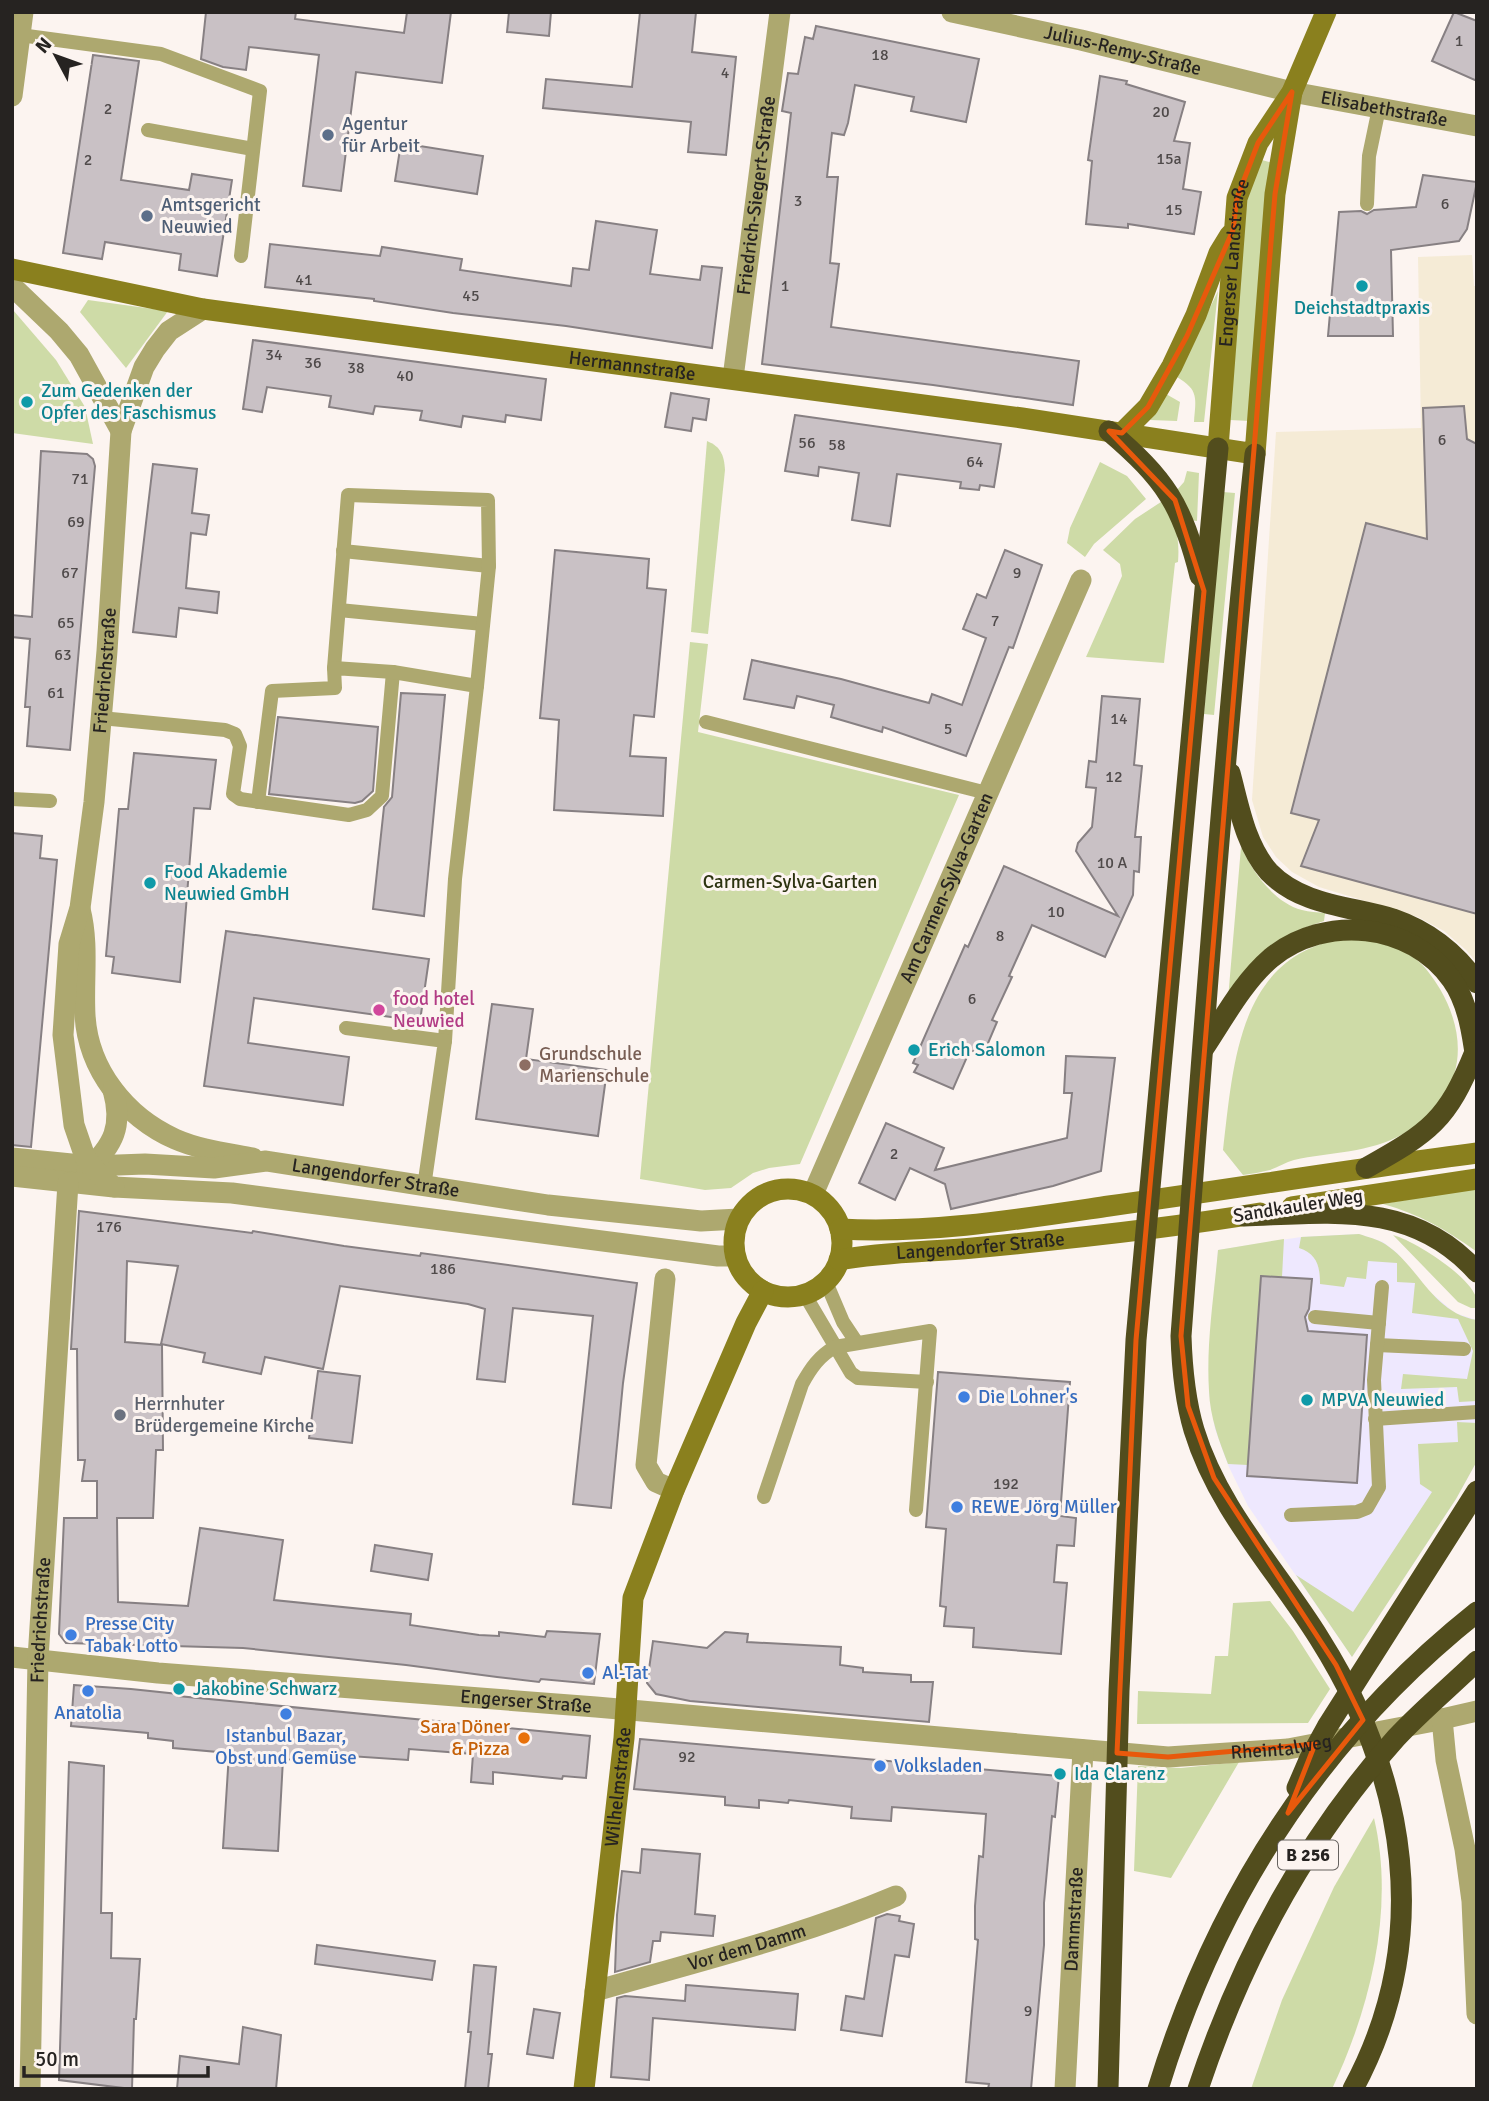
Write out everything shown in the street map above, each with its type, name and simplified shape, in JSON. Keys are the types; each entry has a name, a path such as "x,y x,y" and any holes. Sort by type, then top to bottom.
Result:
{"highway":[{"path":"1115,432 1175,500 1192,544 1204,591"},
{"path":"1108,2089 1119,1691 1138,1315 1218,448"},
{"path":"1255,454 1226,757 1181,1336 1184,1382 1194,1428 1213,1478 1231,1510 1312,1626 1356,1702 1385,1776 1396,1822 1402,1886 1397,1955 1383,2019 1372,2050 1353,2089"},
{"path":"1226,757 1248,835 1261,860 1274,876 1307,897 1394,919 1427,934 1454,955 1477,983"},
{"path":"1203,1049 1244,989 1272,957 1287,947 1319,934 1354,928 1374,931 1405,942 1446,972 1453,981 1464,1004 1476,1059 1436,1123 1404,1147 1366,1168"},
{"path":"1244,1216 1355,1213 1401,1221 1435,1237 1459,1254 1477,1272"},
{"path":"1288,1813 1310,1758 1326,1727 1477,1491"},
{"name":"B 256","path":"1158,2089 1202,1967 1241,1889 1288,1813 1372,1709 1426,1656 1477,1612"},
{"name":"B 256","path":"1198,2089 1238,1983 1264,1929 1296,1873 1330,1822 1397,1737 1477,1661"}],"street":[{"path":"12,96 23,12"},
{"name":"Friedrich-Siegert-Straße","path":"733,378 780,12"},
{"name":"Julius-Remy-Straße","path":"952,12 1081,40 1292,92"},
{"name":"Engerser Landstraße","path":"1218,448 1237,198 1258,143 1292,92 1326,12"},
{"name":"Engerser Landstraße","path":"1255,454 1275,194 1292,92"},
{"name":"Elisabethstraße","path":"1292,92 1477,126"},
{"path":"1115,432 1148,407 1163,383 1196,316 1219,253 1233,230"},
{"name":"Hermannstraße","path":"12,269 203,309 733,378 1255,454"},
{"path":"12,286 59,331 79,355 121,431"},
{"name":"Friedrichstraße","path":"114,1187 91,1166 81,1148 74,1125 63,1035 69,944 80,908 94,802 121,431 144,367 155,349 169,331 203,309"},
{"name":"Am Carmen-Sylva-Garten","path":"813,1195 1081,580"},
{"name":"Friedrichstraße","path":"80,908 86,941 87,1034 95,1061 113,1090 138,1116 175,1139 211,1150 266,1161"},
{"name":"Friedrichstraße","path":"30,2089 38,1659 68,1183 91,1166 108,1147 117,1126 118,1107 113,1090"},
{"path":"52,1162 70,1138 74,1125"},
{"name":"Sandkauler Weg","path":"1120,1205 1477,1153"},
{"name":"Langendorfer Straße","path":"12,1157 91,1166 145,1164 223,1168 266,1161 424,1187 620,1214 701,1221 739,1219"},
{"name":"Langendorfer Straße","path":"12,1176 114,1187 232,1193 718,1256 735,1256"},
{"name":"Sandkauler Weg","path":"1119,1234 1477,1179"},
{"path":"779,1189 797,1189 813,1195 825,1203 835,1215 841,1229 839,1260 826,1282 805,1295 776,1296 763,1291 750,1283 735,1256 734,1237 739,1219 749,1205 763,1195 779,1189"},
{"name":"Langendorfer Straße","path":"841,1229 913,1229 1011,1220 1120,1205"},
{"name":"Langendorfer Straße","path":"839,1260 876,1253 970,1248 1119,1234"},
{"path":"665,1279 646,1465 656,1482 674,1490"},
{"name":"Wilhelmstraße","path":"584,2089 625,1711 633,1598 674,1490 763,1291"},
{"name":"Engerser Straße","path":"12,1657 158,1673 1083,1750"},
{"name":"Rheintalweg","path":"1083,1750 1168,1757 1288,1749 1477,1711"},
{"path":"1442,1719 1446,1760 1471,1888 1477,2014"},
{"name":"Dammstraße","path":"1065,2089 1083,1750"},
{"name":"Vor dem Damm","path":"595,1990 741,1949 868,1908 895,1896"}],"lane":[{"path":"20,35 161,54 260,91 241,256"},
{"path":"1367,204 1369,156 1379,108"},
{"path":"148,130 253,149"},
{"path":"258,802 272,691 335,688 334,668 348,495 488,500 489,566 455,879 445,1041 424,1187"},
{"path":"343,551 489,566"},
{"path":"338,610 483,624"},
{"path":"334,668 393,672 477,686"},
{"path":"101,718 225,730 235,734 240,746 233,794 240,799 349,815 367,810 382,796 393,672"},
{"path":"706,722 987,793"},
{"path":"12,799 50,801"},
{"path":"346,1028 445,1041"},
{"path":"826,1282 843,1322 857,1343"},
{"path":"1291,1515 1357,1512 1367,1508 1379,1487 1374,1380 1382,1287"},
{"path":"805,1295 846,1367 858,1378 927,1382"},
{"path":"1315,1317 1379,1323"},
{"path":"764,1497 803,1384 809,1370 823,1354 835,1347 930,1331 916,1510"},
{"path":"1377,1345 1464,1349"},
{"path":"1375,1419 1477,1412"}],"highlighted area":[{"path":"1292,92 1275,194 1181,1336 1188,1406 1214,1478 1336,1665 1363,1720 1288,1813 1315,1744 1168,1757 1117,1753 1136,1340 1204,591 1175,500 1109,431 1122,433 1148,407 1187,336 1233,230 1237,198 1258,143"}],"shaded area":[{"path":"1472,255 1474,286 1477,286 1477,963 1444,931 1418,917 1319,887 1292,872 1276,857 1263,837 1252,800 1276,432 1421,428 1418,257"},
{"path":"1359,1234 1383,1242 1397,1253 1423,1286 1455,1313 1477,1320 1477,1461 1456,1499 1352,1657 1248,1506 1228,1465 1215,1429 1209,1393 1209,1352 1218,1250 1301,1237"}],"green space":[{"path":"1258,159 1273,163 1250,421 1230,420 1242,228 1248,190"},
{"path":"1218,291 1204,422 1194,422 1193,391 1177,377"},
{"path":"88,300 168,311 126,368 80,312"},
{"path":"13,310 56,360 85,407 93,444 12,433"},
{"path":"1166,394 1180,402 1177,421 1150,420"},
{"path":"707,441 721,452 725,470 708,634 691,632"},
{"path":"1100,462 1127,476 1146,499 1094,544 1085,557 1067,543 1070,528"},
{"path":"1187,471 1199,473 1197,521 1189,520 1177,490 1184,482"},
{"path":"1223,492 1235,493 1214,715 1204,714"},
{"path":"1164,500 1176,530 1178,562 1175,563 1164,663 1086,657 1122,576 1120,564 1103,550 1135,519"},
{"name":"Carmen-Sylva-Garten","path":"690,642 708,644 698,732 959,795 800,1164 753,1173 731,1188 705,1190 640,1179"},
{"path":"1241,847 1258,876 1273,893 1302,910 1325,913 1324,921 1291,934 1267,949 1248,969 1228,999"},
{"path":"1358,937 1387,944 1407,953 1425,967 1440,989 1450,1010 1458,1051 1448,1089 1422,1121 1390,1140 1364,1148 1294,1160 1270,1170 1243,1175 1223,1150 1232,1079 1250,1012 1266,984 1288,961 1318,945"},
{"path":"1477,1187 1477,1252 1432,1224 1383,1204"},
{"path":"1359,1234 1382,1242 1397,1253 1448,1308 1477,1320 1477,1401 1459,1402 1457,1387 1401,1389 1403,1374 1467,1379 1473,1351 1458,1319 1412,1313 1415,1283 1397,1282 1397,1263 1368,1261 1366,1279 1347,1277 1344,1287 1320,1284 1314,1257 1299,1248 1301,1237"},
{"path":"1393,1235 1427,1251 1452,1269 1471,1288 1477,1308 1458,1302"},
{"path":"1284,1239 1282,1277 1248,1465 1228,1464 1213,1419 1208,1373 1218,1250"},
{"path":"1457,1422 1477,1423 1477,1461 1456,1499 1352,1657 1296,1575 1353,1612 1432,1492 1420,1484 1418,1444 1458,1442"},
{"path":"1270,1601 1293,1631 1330,1689 1308,1723 1137,1724 1138,1691 1211,1694 1215,1656 1228,1656 1233,1603"},
{"path":"1239,1762 1171,1878 1134,1871 1138,1766 1181,1768"},
{"path":"1374,1818 1382,1887 1376,1956 1358,2024 1332,2089 1251,2089 1282,2000 1334,1887"}],"building":[{"name":"Agentur für Arbeit","path":"206,12 296,12 295,19 404,33 407,12 451,12 442,83 356,72 341,191 303,186 319,55 249,47 246,70 223,67 201,59"},
{"path":"509,12 551,12 549,36 507,32"},
{"path":"640,12 696,12 692,52 736,57 726,155 688,152 691,122 543,108 546,79 632,87"},
{"path":"1454,12 1477,21 1477,81 1432,61"},
{"path":"816,26 979,59 966,122 911,111 914,97 855,85 844,135 832,133 827,177 838,177 830,263 839,264 831,327 1079,361 1073,405 762,364 791,113 782,111 788,73 798,74 805,37 813,39"},
{"name":"Amtsgericht Neuwied","path":"93,55 139,61 121,180 189,190 192,174 232,180 217,276 179,270 181,254 105,242 102,259 63,253"},
{"path":"1100,76 1127,81 1126,84 1185,102 1174,141 1190,143 1183,189 1201,192 1194,234 1128,224 1128,228 1086,224 1092,161 1088,160"},
{"path":"401,143 483,156 477,194 395,181"},
{"name":"Deichstadtpraxis","path":"1423,175 1477,182 1467,229 1459,241 1391,250 1393,336 1328,336 1339,212 1361,211 1367,214 1374,210 1416,207"},
{"path":"596,221 657,230 650,274 700,280 702,266 722,268 712,348 566,326 453,313 374,299 265,287 270,244 380,256 382,247 462,259 460,270 571,286 573,268 589,270"},
{"path":"253,340 546,379 541,420 506,415 505,422 463,416 461,427 420,420 422,411 375,406 373,414 329,407 331,396 267,387 262,412 243,409"},
{"path":"671,393 709,399 706,420 693,418 691,431 665,427"},
{"path":"1464,406 1467,439 1477,444 1477,914 1301,866 1319,820 1291,813 1366,523 1427,539 1423,408"},
{"path":"795,415 1001,444 994,487 980,485 979,490 960,488 961,482 897,474 890,526 852,520 859,473 819,467 818,476 785,471"},
{"path":"41,451 87,454 93,459 95,466 70,750 27,746 30,707 25,707 30,639 12,637 12,615 32,617"},
{"path":"153,464 197,469 192,513 209,515 206,535 191,533 186,588 219,592 217,613 179,608 176,637 133,632"},
{"path":"555,550 649,559 647,588 666,590 654,717 634,715 630,756 666,758 663,816 554,810 559,720 540,718"},
{"path":"1005,550 1042,565 1013,648 1009,647 966,756 883,727 882,732 831,717 834,705 797,696 794,708 744,699 752,660 841,679 929,703 932,694 962,705 986,638 963,629 977,594 986,598"},
{"path":"401,693 445,695 424,916 373,909 384,807 392,797"},
{"path":"1102,696 1140,699 1134,765 1142,766 1135,837 1141,837 1139,872 1134,871 1133,895 1105,957 1032,925 992,1020 997,1022 983,1055 970,1050 953,1089 914,1072 918,1065 913,1063 965,945 968,947 1004,866 1118,916 1076,851 1078,843 1092,827 1096,788 1086,787 1089,761 1096,762"},
{"path":"278,717 378,727 373,791 362,801 355,803 269,794"},
{"name":"Food Akademie Neuwied GmbH","path":"134,753 216,760 210,809 194,808 180,982 112,973 114,957 106,956 119,809 128,809"},
{"path":"12,833 42,836 40,858 57,860 31,1147 12,1145"},
{"name":"food hotel Neuwied","path":"226,931 429,959 420,1021 254,998 248,1043 349,1057 343,1105 204,1086"},
{"name":"Grundschule Marienschule","path":"492,1004 533,1009 526,1059 607,1070 598,1136 476,1119"},
{"path":"1066,1056 1115,1058 1101,1171 1053,1186 951,1209 945,1184 910,1168 895,1200 859,1183 886,1123 944,1148 935,1170 1067,1138 1072,1093 1064,1093"},
{"path":"79,1211 252,1233 253,1231 344,1246 420,1256 421,1253 637,1283 623,1383 611,1508 573,1504 593,1316 513,1308 505,1382 477,1379 485,1309 468,1304 340,1286 323,1369 265,1357 261,1374 203,1362 205,1353 161,1344 178,1266 127,1261 125,1342 162,1345 163,1450 156,1450 153,1518 117,1518 118,1602 188,1606 200,1528 283,1540 274,1600 411,1614 410,1625 479,1635 499,1636 499,1632 545,1637 547,1631 600,1634 594,1684 541,1679 539,1682 243,1648 66,1643 59,1634 64,1518 97,1518 97,1481 82,1481 85,1460 78,1460 77,1349 71,1349"},
{"name":"MPVA Neuwied","path":"1261,1276 1312,1279 1309,1309 1305,1317 1308,1331 1367,1335 1357,1483 1247,1476"},
{"path":"318,1371 360,1376 352,1443 309,1438"},
{"path":"938,1372 1070,1382 1060,1516 1076,1518 1074,1546 1057,1545 1054,1582 1067,1583 1061,1654 973,1647 974,1628 944,1626 946,1607 940,1606 946,1529 926,1527"},
{"path":"375,1545 432,1554 428,1580 371,1571"},
{"path":"725,1632 748,1634 747,1642 841,1647 840,1665 863,1668 863,1672 911,1675 911,1682 933,1682 929,1722 690,1701 656,1694 647,1683 653,1641 707,1648"},
{"path":"74,1685 590,1736 586,1778 563,1776 562,1779 493,1772 493,1784 471,1782 473,1754 409,1749 408,1760 320,1754 318,1761 283,1759 278,1851 223,1848 229,1753 173,1748 173,1741 148,1738 148,1733 71,1726"},
{"path":"640,1739 1059,1776 1055,1817 1052,1816 1044,1903 1044,1945 1031,2089 988,2089 989,2084 966,2082 978,1940 975,1939 975,1906 979,1856 983,1857 986,1814 892,1807 891,1821 851,1818 852,1807 789,1800 788,1803 759,1800 759,1808 725,1805 725,1797 634,1789"},
{"path":"69,1762 104,1766 101,1913 112,1913 111,1958 140,1959 134,2019 132,2089 59,2080"},
{"path":"642,1849 700,1854 695,1914 715,1916 713,1936 661,1932 660,1941 653,1941 650,1962 615,1972 622,1871 640,1873"},
{"path":"887,1914 900,1916 899,1921 914,1924 909,1957 895,1955 882,2036 841,2030 846,1996 864,1999 876,1918"},
{"path":"317,1945 435,1961 432,1980 315,1964"},
{"path":"474,1965 496,1967 488,2054 492,2054 488,2089 465,2089"},
{"path":"686,1985 798,1994 795,2030 653,2018 649,2080 611,2077 617,1998 625,1996 685,2001"},
{"path":"534,2009 560,2013 553,2058 527,2054"},
{"path":"243,2027 281,2035 276,2089 177,2089 180,2056 239,2064"}],"place":[{"name":"Agentur für Arbeit","path":"328,135"},
{"name":"Amtsgericht Neuwied","path":"147,216"},
{"name":"Deichstadtpraxis","path":"1362,286"},
{"name":"Zum Gedenken der Opfer des Faschismus","path":"27,402"},
{"name":"Food Akademie Neuwied GmbH","path":"150,883"},
{"name":"food hotel Neuwied","path":"379,1010"},
{"name":"Erich Salomon","path":"914,1050"},
{"name":"Grundschule Marienschule","path":"525,1065"},
{"name":"Die Lohner's","path":"964,1397"},
{"name":"MPVA Neuwied","path":"1307,1400"},
{"name":"Herrnhuter Brüdergemeine Kirche","path":"120,1415"},
{"name":"REWE Jörg Müller","path":"957,1507"},
{"name":"Presse City Tabak Lotto","path":"71,1635"},
{"name":"Al-Tat","path":"588,1673"},
{"name":"Jakobine Schwarz","path":"179,1689"},
{"name":"Anatolia","path":"88,1691"},
{"name":"Istanbul Bazar, Obst und Gemüse","path":"286,1714"},
{"name":"Sara Döner & Pizza","path":"524,1738"},
{"name":"Volksladen","path":"880,1766"},
{"name":"Ida Clarenz","path":"1060,1774"}]}
